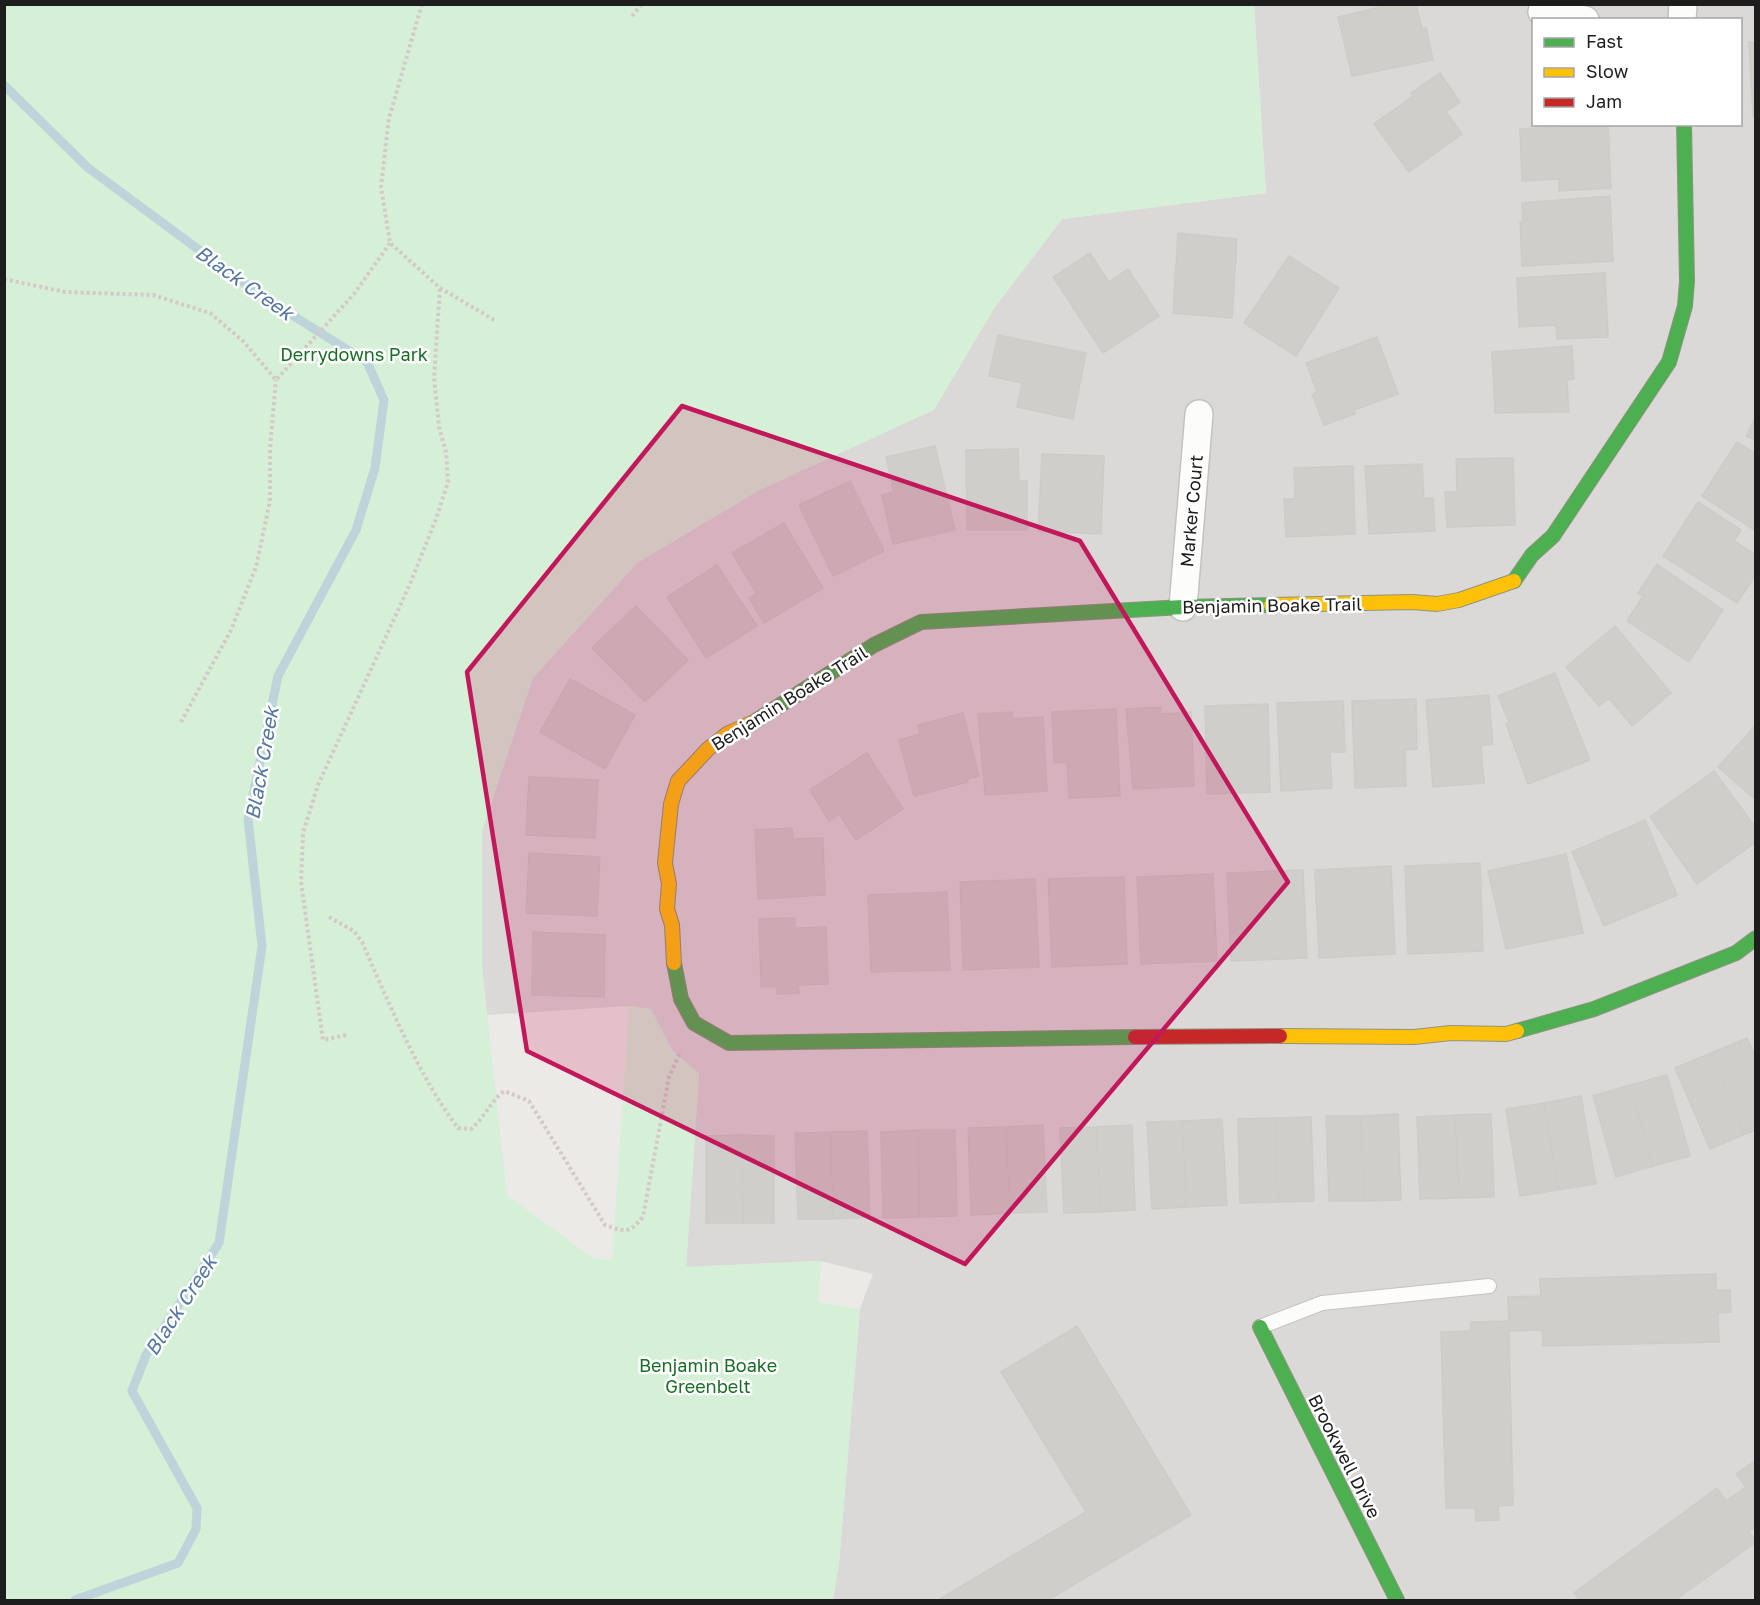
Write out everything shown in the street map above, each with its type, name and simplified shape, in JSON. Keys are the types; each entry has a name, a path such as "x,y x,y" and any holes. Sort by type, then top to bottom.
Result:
{"street":[{"path":"1542,12 1574,18"},
{"name":"Benjamin Boake Trail","path":"694,1023 681,999 674,972 672,925 667,909 669,884 665,862 671,804 678,781 708,749 727,734 750,725 874,645 921,622 1183,607 1413,602 1437,604 1486,593 1515,581 1532,555 1553,536 1669,362 1685,306 1687,281 1683,126"},
{"name":"Marker Court","path":"1183,607 1199,414"},
{"path":"694,1023 729,1043 1318,1035 1414,1038 1451,1033 1506,1034 1594,1009 1736,953 1755,938"},
{"name":"Brookwell Drive","path":"1260,1327 1397,1600"}],"lane":[{"path":"1260,1327 1322,1303 1489,1286"}],"path":[{"path":"422,4 389,118 381,187 390,243 440,288 496,321"},
{"path":"632,16 642,4"},
{"path":"181,722 231,630 256,567 270,501 270,448 276,380 354,294 390,243"},
{"path":"4,279 65,292 153,295 210,313 243,341 276,380"},
{"path":"346,1035 323,1040 301,882 303,833 318,785 410,584 448,482 447,452 439,427 434,378 440,288"},
{"path":"329,917 354,931 362,942 400,1025 446,1113 458,1128 471,1129 478,1123 491,1102 504,1091 529,1101 605,1225 624,1231 632,1230 643,1217 669,1077 694,1023"}],"highlighted area":[{"path":"682,406 1080,541 1288,882 965,1264 527,1051 467,672"}],"shaded area":[{"path":"1254,5 1755,5 1755,1600 833,1600 839,1563 860,1309 873,1274 821,1261 686,1267 699,1074 672,1050 650,1009 629,1006 487,1015 482,967 482,831 533,678 637,563 756,492 995,307 1062,219 1266,193"}],"green space":[{"name":"Derrydowns Park","path":"5,4 1254,5 1266,193 1062,219 995,307 934,410 756,492 637,563 533,678 482,831 482,967 507,1195 591,1257 612,1261 629,1006 651,1009 672,1050 699,1074 686,1267 821,1261 818,1302 860,1309 839,1563 833,1600 5,1600"}],"building":[{"path":"1392,4 1416,4 1422,29 1426,28 1433,60 1352,76 1338,17"},
{"path":"1749,42 1756,42 1756,116 1753,116"},
{"path":"1440,73 1460,102 1446,112 1462,134 1409,172 1374,124 1413,96 1411,93"},
{"path":"1608,126 1611,188 1559,191 1559,179 1522,181 1520,129"},
{"path":"1610,196 1613,261 1522,266 1520,222 1523,222 1522,203"},
{"path":"1178,233 1237,239 1232,318 1173,313"},
{"path":"1090,253 1109,282 1128,269 1159,316 1103,353 1053,277"},
{"path":"1289,256 1339,288 1296,356 1244,323"},
{"path":"1605,273 1608,337 1557,339 1556,325 1519,327 1517,278"},
{"path":"998,335 1086,353 1073,419 1017,407 1022,383 989,376"},
{"path":"1377,337 1398,394 1354,410 1355,414 1324,425 1312,394 1317,392 1306,363"},
{"path":"1572,346 1574,379 1567,380 1569,412 1495,413 1492,352"},
{"path":"1756,416 1756,440 1746,436"},
{"path":"1737,442 1756,454 1756,531 1702,496"},
{"path":"935,446 955,530 893,544 882,495 894,492 886,457"},
{"path":"1018,449 1019,481 1027,481 1027,530 967,530 966,450"},
{"path":"1042,454 1104,456 1101,534 1038,531"},
{"path":"1513,458 1515,525 1447,527 1445,492 1457,492 1456,459"},
{"path":"1422,464 1424,498 1433,498 1435,531 1369,534 1365,466"},
{"path":"1353,466 1355,534 1286,537 1284,499 1295,499 1294,468"},
{"path":"850,481 884,551 833,576 799,505"},
{"path":"1698,502 1741,530 1734,541 1756,555 1756,575 1737,603 1663,556"},
{"path":"784,523 823,588 764,623 749,598 757,594 732,553"},
{"path":"1657,564 1723,610 1689,662 1627,621 1643,596 1638,593"},
{"path":"717,565 757,626 706,658 667,597"},
{"path":"636,606 688,660 645,702 592,648"},
{"path":"1615,626 1671,693 1632,726 1609,698 1599,706 1566,667"},
{"path":"1555,673 1590,760 1528,784 1506,724 1509,722 1498,696"},
{"path":"570,679 635,715 605,769 540,732"},
{"path":"1489,695 1493,744 1481,746 1484,783 1433,787 1426,700"},
{"path":"1416,699 1417,749 1405,750 1406,786 1355,788 1352,701"},
{"path":"1343,701 1345,752 1330,752 1332,788 1281,791 1277,703"},
{"path":"1268,704 1270,792 1207,794 1205,706"},
{"path":"1161,707 1161,714 1191,712 1194,786 1133,789 1126,709"},
{"path":"1116,709 1120,796 1069,798 1067,762 1054,763 1052,712"},
{"path":"1012,712 1013,719 1043,717 1047,791 985,795 978,714"},
{"path":"963,713 979,776 967,779 968,782 914,796 899,740 920,734 918,725"},
{"path":"1756,725 1756,800 1718,767"},
{"path":"867,753 903,809 856,840 839,814 829,821 810,790"},
{"path":"1714,771 1756,828 1756,842 1697,884 1650,817"},
{"path":"529,777 598,780 595,838 526,835"},
{"path":"1645,820 1677,895 1604,926 1572,852"},
{"path":"792,828 793,839 823,838 825,895 758,899 755,830"},
{"path":"529,853 600,857 597,916 526,913"},
{"path":"1566,854 1583,933 1506,949 1488,871"},
{"path":"1480,863 1483,951 1408,954 1405,866"},
{"path":"1391,866 1395,954 1319,958 1315,870"},
{"path":"1303,870 1307,958 1231,961 1227,873"},
{"path":"1213,874 1217,961 1141,964 1137,877"},
{"path":"1124,877 1127,964 1052,967 1048,879"},
{"path":"1035,879 1039,967 963,970 960,882"},
{"path":"947,892 950,970 871,972 868,895"},
{"path":"795,918 795,928 826,927 828,984 798,985 799,993 777,994 777,987 761,987 759,919"},
{"path":"533,932 605,935 604,997 532,995"},
{"path":"1747,1038 1756,1058 1756,1130 1745,1134 1711,1053"},
{"path":"1711,1053 1745,1134 1710,1149 1675,1068"},
{"path":"1667,1075 1690,1156 1653,1166 1630,1085"},
{"path":"1630,1085 1653,1166 1616,1177 1593,1096"},
{"path":"1581,1096 1596,1184 1558,1190 1544,1103"},
{"path":"1544,1103 1558,1190 1520,1196 1506,1109"},
{"path":"1398,1114 1401,1200 1364,1201 1361,1116"},
{"path":"1491,1114 1494,1197 1459,1198 1455,1115"},
{"path":"1455,1115 1459,1198 1420,1199 1417,1117"},
{"path":"1326,1116 1361,1116 1364,1201 1329,1201"},
{"path":"1311,1117 1314,1201 1278,1202 1275,1118"},
{"path":"1275,1118 1278,1202 1240,1203 1238,1119"},
{"path":"1222,1119 1227,1205 1187,1207 1182,1121"},
{"path":"1182,1121 1187,1207 1152,1209 1147,1122"},
{"path":"1043,1125 1047,1212 1010,1213 1006,1127"},
{"path":"1132,1125 1135,1210 1100,1212 1096,1127"},
{"path":"1006,1127 1010,1213 971,1215 968,1128"},
{"path":"1096,1127 1100,1212 1064,1213 1060,1128"},
{"path":"918,1130 955,1130 957,1216 920,1217"},
{"path":"918,1130 920,1217 883,1218 881,1132"},
{"path":"867,1131 870,1217 833,1219 831,1132"},
{"path":"831,1132 833,1219 798,1219 795,1133"},
{"path":"742,1135 774,1136 774,1223 743,1223"},
{"path":"742,1135 743,1223 706,1223 706,1136"},
{"path":"1716,1274 1716,1290 1730,1290 1731,1312 1718,1313 1719,1342 1543,1346 1542,1330 1509,1331 1513,1505 1498,1506 1499,1520 1476,1521 1475,1508 1446,1508 1441,1332 1471,1331 1471,1322 1509,1321 1508,1297 1541,1296 1540,1279"},
{"path":"1077,1326 1191,1515 1048,1600 938,1600 1086,1512 1001,1372"},
{"path":"1756,1460 1756,1527 1749,1532 1756,1542 1675,1600 1580,1600 1574,1593 1717,1488 1726,1501 1746,1487 1736,1474"}],"waterway":[{"name":"Black Creek","path":"4,85 87,167 260,295 367,362 384,400 375,468 356,530 278,676 248,819 262,946 219,1243 146,1355 132,1391 197,1508 196,1529 178,1563 75,1600"}],"traffic: fast":[{"path":"1514,581 1532,555 1553,536 1669,362 1685,306 1687,281 1684,126"},
{"path":"754,722 874,645 921,622 1183,607 1271,605"},
{"path":"1517,1031 1594,1009 1736,953 1756,938"},
{"path":"674,963 681,999 694,1023 729,1043 1135,1037"},
{"path":"1260,1327 1397,1600"}],"traffic: slow":[{"path":"1271,605 1412,602 1437,604 1459,600 1514,581"},
{"path":"674,963 672,925 667,909 669,884 665,863 671,804 678,781 708,749 727,734 754,722"},
{"path":"1280,1036 1414,1037 1451,1033 1506,1034 1517,1031"}],"traffic: jam":[{"path":"1135,1037 1280,1036"}],"park label":[{"name":"Benjamin Boake Greenbelt","path":"708,1375"}]}
